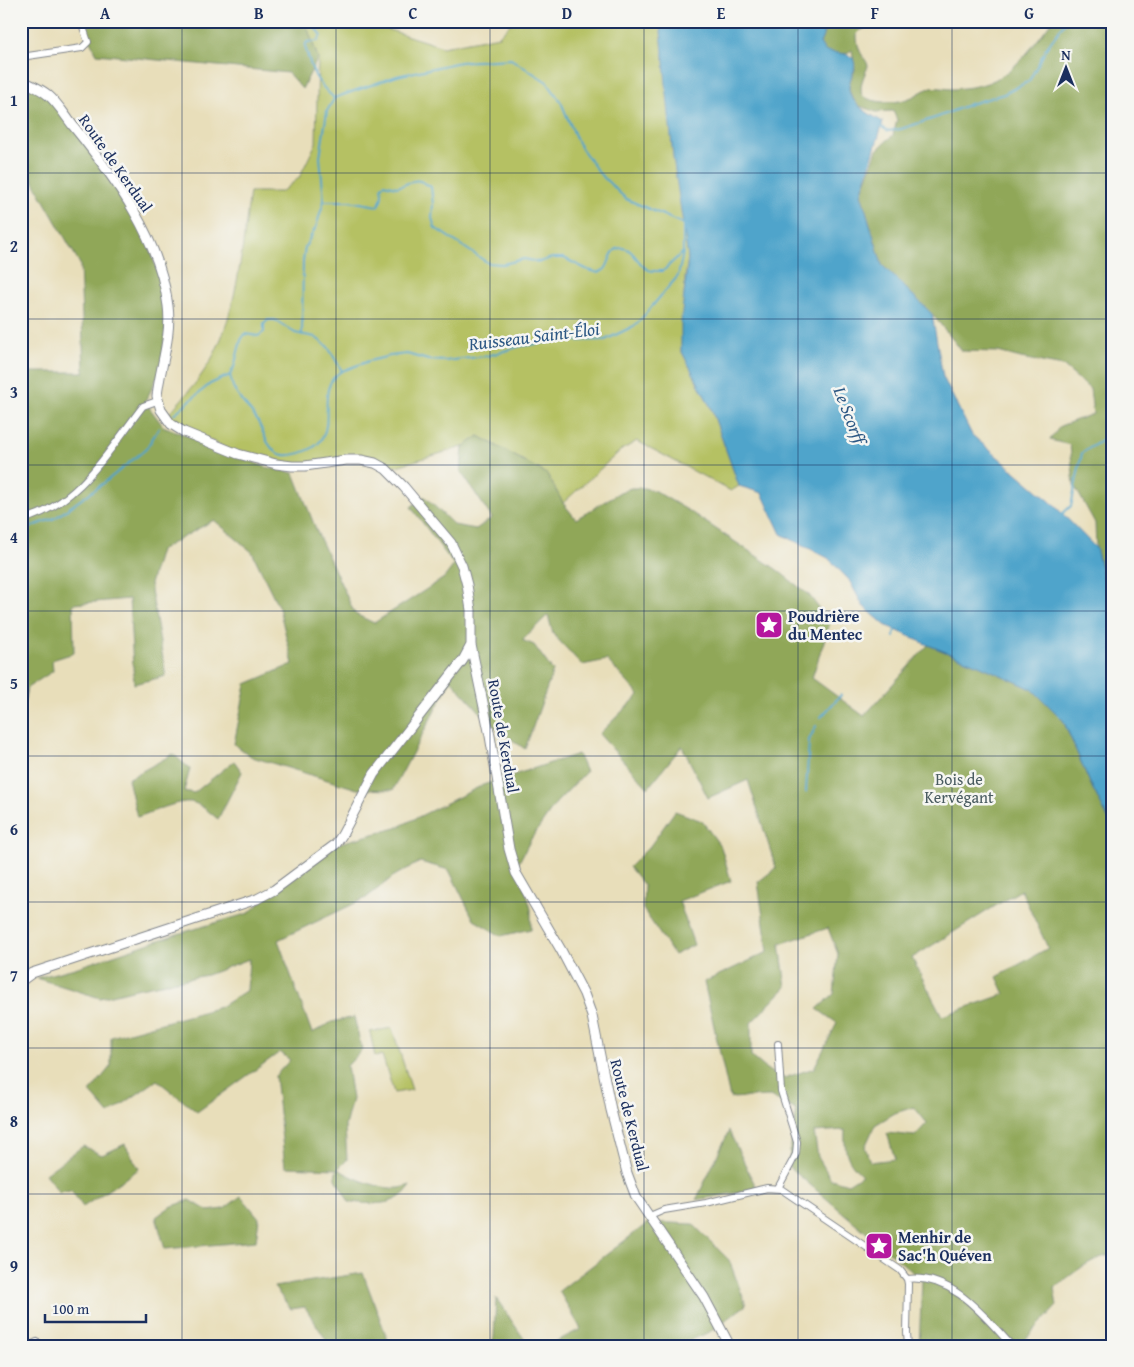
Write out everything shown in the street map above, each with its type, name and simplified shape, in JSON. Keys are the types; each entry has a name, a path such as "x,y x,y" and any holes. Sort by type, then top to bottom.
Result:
{"street":[{"path":"21,57 82,48 88,42 81,21"},
{"name":"Route de Kerdual","path":"21,80 42,90 49,96 92,148 128,202 145,232 163,280 168,306 168,330 158,383 157,401 165,418 184,432 238,454 276,464 306,466 346,460 361,460 375,463 386,470 404,487 455,550 467,585 471,610 471,646 490,736 509,849 516,873 561,950 584,994 592,1016 626,1173 636,1197 704,1297 730,1346"},
{"path":"21,520 40,514 60,503 85,482 143,406 157,401"},
{"path":"21,981 32,973 251,902 274,890 332,848 342,836 374,774 463,660 471,646"},
{"path":"778,1044 781,1090 797,1142 796,1154 778,1188"},
{"path":"650,1216 664,1210 706,1203 767,1188 778,1188 786,1191 900,1270 907,1279 908,1284 908,1346"},
{"path":"907,1279 912,1278 939,1283 956,1291 970,1302 1012,1346"},
{"path":"28,1346 37,1342"}],"green space":[{"path":"86,21 305,21 318,58 302,89 288,73 97,54 86,33"},
{"path":"305,21 361,21 443,47 499,36 513,21 660,21 688,258 685,277 681,350 711,408 739,486 731,491 637,441 620,451 563,503 547,474 479,436 463,447 386,469 361,460 305,466 238,454 165,418 204,371 224,331 241,260 250,192 281,192 299,178 316,143 318,58"},
{"path":"824,21 881,21 861,30 857,34 859,47 868,66 862,81 861,92 862,96 867,98 890,102 902,101 930,88 954,89 971,87 988,83 1000,77 1020,61 1052,21 1113,21 1113,251 1110,253 1113,257 1113,607 1109,600 1096,548 1095,523 1074,485 1070,445 1050,440 1060,426 1093,414 1090,389 1063,366 998,352 962,351 932,314 882,265 861,194 877,150 893,135 897,120 893,111 876,112 857,105 849,91 850,81 855,70 852,50 845,54 825,52 820,43 823,36"},
{"name":"Bois de Kervégant","path":"21,80 42,90 91,148 145,232 168,306 161,370 145,402 163,426 265,467 294,473 317,532 355,614 374,623 444,578 454,565 411,507 424,496 454,525 476,529 492,518 461,472 463,447 479,436 547,474 563,503 576,519 620,492 631,488 644,488 655,491 689,511 776,569 809,595 830,623 812,678 864,716 928,645 1032,689 1063,720 1090,783 1113,828 1113,1255 1105,1256 1089,1263 1054,1288 1057,1306 1019,1346 919,1346 922,1280 788,1166 796,1110 770,1096 730,1098 704,982 768,952 758,882 776,868 748,780 708,798 682,746 648,788 599,734 639,695 607,660 582,665 553,634 548,615 522,640 534,645 553,671 525,749 493,726 451,680 393,790 357,789 252,757 234,744 246,684 293,664 279,608 252,552 214,520 160,550 150,584 166,676 134,684 129,599 73,604 74,653 52,660 53,671 27,688 23,708 21,708 21,372 84,372 80,264 21,156","holes":["1021,890 1048,948 997,977 1005,994 942,1016 912,958","828,928 838,954 834,994 817,1009 837,1023 814,1068 784,1078 769,1071 751,1056 751,1023 786,987 780,944","914,1107 927,1123 915,1136 887,1133 895,1159 870,1162 865,1147 875,1125 895,1113","845,1130 847,1155 852,1165 862,1175 848,1184 831,1179 818,1157 814,1132"]},
{"path":"173,754 190,769 184,791 194,793 234,761 242,772 218,819 202,807 191,802 172,805 137,817 128,779"},
{"path":"578,754 586,772 556,803 531,839 518,864 531,909 531,929 501,936 474,920 449,870 420,862 394,876 366,898 278,940 312,1033 332,1022 354,1017 362,1050 347,1066 352,1099 345,1126 347,1160 338,1169 375,1185 392,1188 410,1186 398,1198 375,1204 349,1202 335,1177 337,1169 285,1167 275,1076 290,1060 280,1052 197,1112 157,1080 109,1114 90,1092 111,1066 111,1037 220,1007 247,990 249,959 207,975 100,998 36,978 75,968 174,935 249,913 274,890 336,844 396,828 483,785"},
{"path":"675,811 702,821 721,847 731,881 679,901 694,945 674,955 643,909 644,885 629,867 650,846"},
{"path":"392,1028 412,1090 394,1093 382,1055 375,1057 370,1032"},
{"path":"729,1131 757,1189 696,1200"},
{"path":"125,1144 139,1169 83,1207 71,1190 59,1192 45,1174 83,1146 102,1155"},
{"path":"241,1196 259,1218 256,1241 165,1249 156,1217 170,1207 190,1200 208,1211 224,1209"},
{"path":"649,1222 693,1224 729,1260 746,1305 708,1333 675,1346 547,1346 581,1329 559,1291"},
{"path":"363,1273 390,1346 330,1346 305,1307 291,1309 274,1287"},
{"path":"496,1298 529,1346 491,1346 494,1337"}],"water":[{"name":"Le Scorff","path":"660,21 824,21 823,36 820,43 825,51 845,54 853,58 855,67 850,81 850,95 865,111 883,122 861,194 882,265 932,314 943,377 972,435 1051,502 1096,548 1109,600 1113,607 1113,828 1090,783 1063,720 1032,689 885,625 863,606 849,580 828,558 781,534 762,493 739,486 711,408 681,350 681,321 688,258 673,157"}],"waterway":[{"path":"305,21 312,24 321,35 318,41 307,42 305,46 312,69 322,86 334,98 397,76 460,62 511,59 547,82 561,102 578,143 599,173 626,199 686,225"},
{"path":"1045,50 1066,21"},
{"path":"882,127 888,131 901,129 1004,94 1029,81 1044,53"},
{"path":"302,335 303,261 305,247 316,227 324,201 320,157 327,111 334,99"},
{"path":"324,201 349,201 378,206 382,197 381,188 384,184 397,187 416,180 420,181 431,187 432,218 435,228 488,263 503,264 524,259 539,262 552,258 564,258 588,270 599,273 605,269 615,250 622,248 630,251 649,270 663,271 682,253"},
{"name":"Ruisseau Saint-Éloi","path":"174,414 210,384 230,375 241,340 245,334 258,336 264,332 264,324 268,320 275,320 295,333 315,337 328,347 342,371 390,356 407,354 428,360 445,361 487,356 521,346 557,341 605,340 636,325 678,276 683,253 683,225"},
{"name":"Ruisseau Saint-Éloi","path":"230,375 236,393 257,420 273,449 281,454 293,455 313,448 321,440 325,432 329,385 334,377 342,371"},
{"name":"Ruisseau Saint-Éloi","path":"21,534 35,525 55,518 104,483 146,449 159,428"},
{"path":"1062,514 1071,506 1082,453 1113,433"},
{"path":"894,637 895,627"},
{"path":"821,717 841,695"},
{"path":"806,792 809,740 816,726"}],"place":[{"name":"Poudrière du Mentec","path":"769,625"},
{"name":"Menhir de Sac'h Quéven","path":"879,1246"}]}
